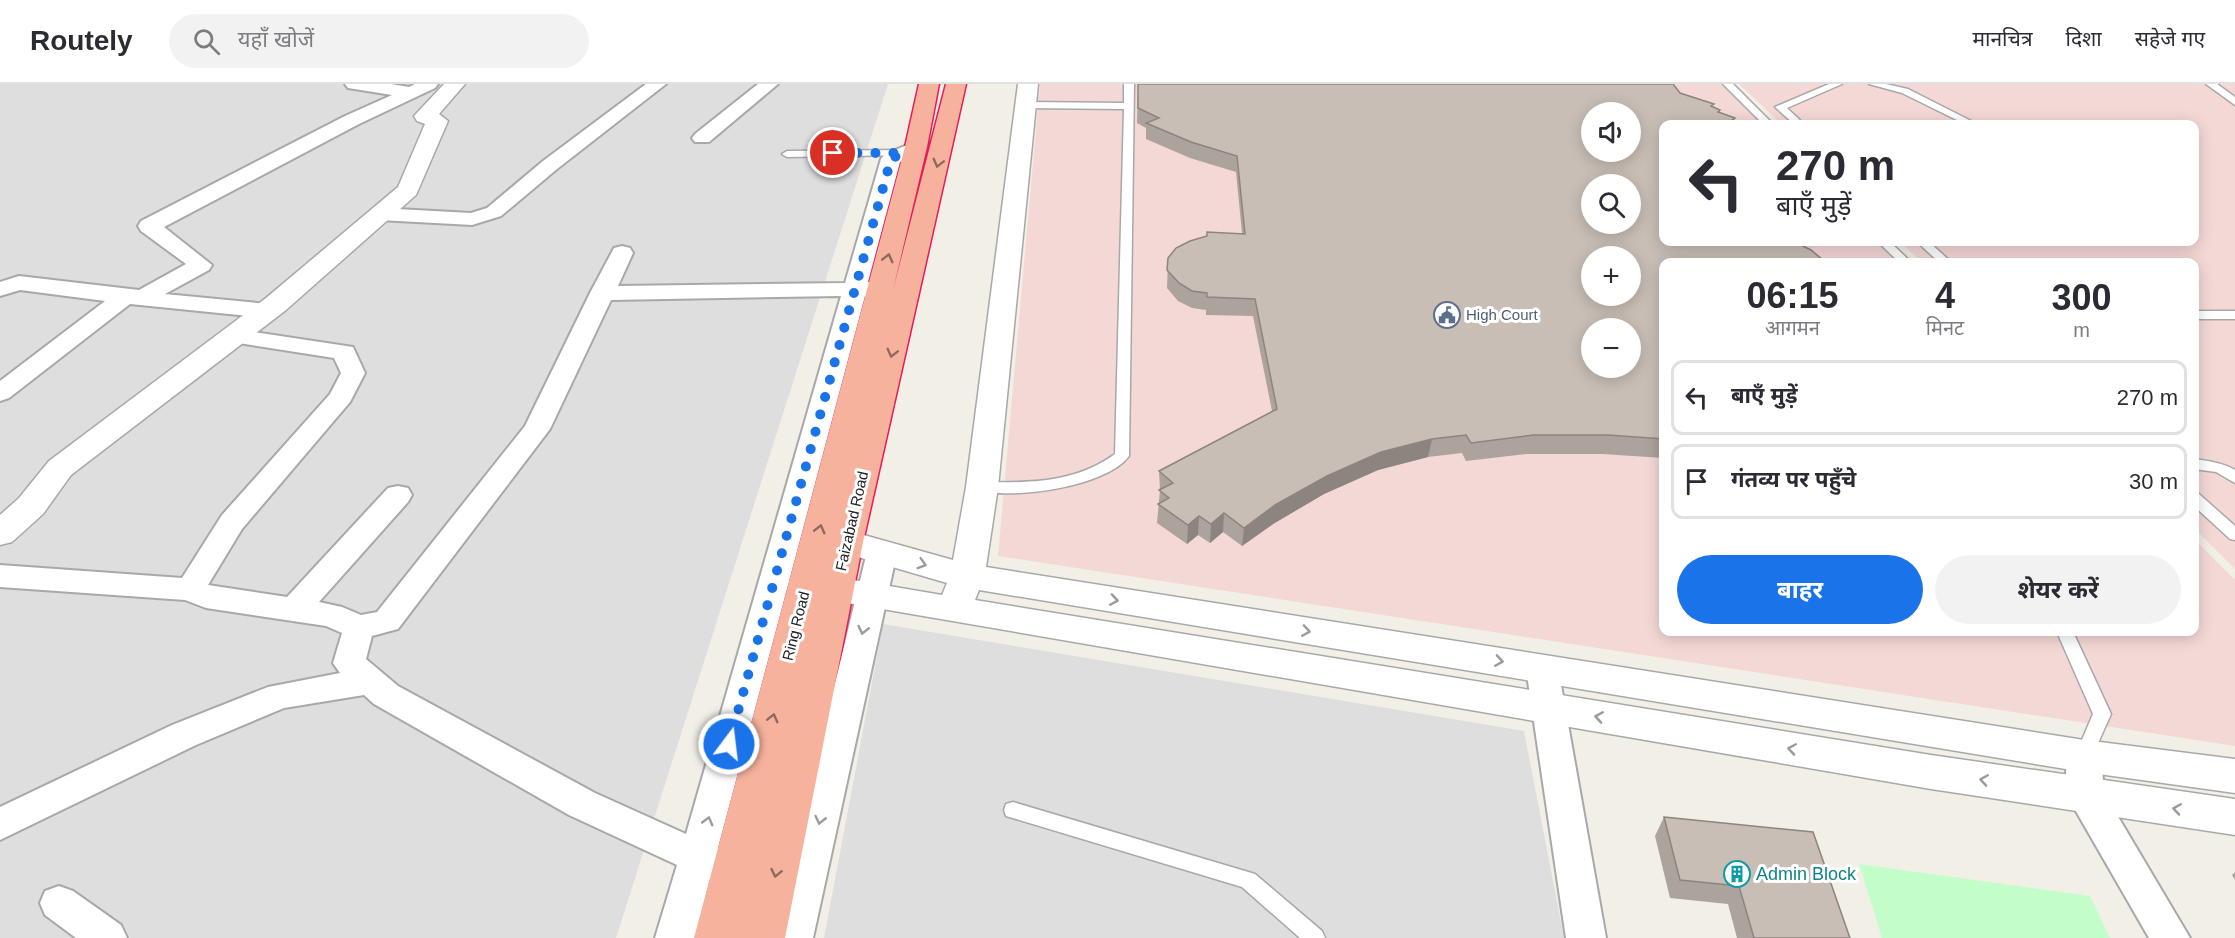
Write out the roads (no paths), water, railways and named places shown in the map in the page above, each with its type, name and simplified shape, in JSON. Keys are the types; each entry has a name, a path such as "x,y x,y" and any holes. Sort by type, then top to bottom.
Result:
{"highway":[{"path":"869,298 929,84"},
{"path":"953,95 969,84"},
{"name":"Faizabad Road","path":"762,938 853,593 846,542 953,95"},
{"name":"Ring Road","path":"717,938 869,298"}],"street":[{"path":"354,84 410,92"},
{"path":"0,393 125,297 143,297 201,265 149,226 352,120 429,84"},
{"path":"0,534 32,506 60,468 268,310 408,190 437,121 425,116 455,84"},
{"path":"379,214 472,219 494,212 550,165 657,84"},
{"path":"702,138 769,84"},
{"path":"960,593 982,487 1027,94"},
{"path":"0,576 190,590 206,597 330,615 359,627 387,621 537,429 622,253"},
{"path":"2,265 9,286 268,310"},
{"path":"601,293 869,298 675,938"},
{"path":"190,590 232,522 341,398 353,373 344,352 235,336"},
{"path":"294,610 398,495"},
{"path":"846,542 882,552 960,593 1547,709 2235,817"},
{"path":"793,938 853,593 882,552"},
{"path":"853,593 960,593 1542,668 2084,756 2235,777"},
{"path":"359,627 349,663 386,695 582,804 734,873"},
{"path":"1542,668 1586,938"},
{"path":"0,824 184,735 280,696 371,681"},
{"path":"2084,756 2086,795 2170,938"},
{"path":"59,903 107,938"}],"lane":[{"path":"982,487 1032,488 1084,479 1106,470 1122,456 1129,84"},
{"path":"1728,84 1764,120"},
{"path":"1795,120 1780,107 1837,84"},
{"path":"1874,84 1905,91 1964,120"},
{"path":"2211,84 2235,102"},
{"path":"1027,94 1129,106"},
{"path":"787,154 909,150"},
{"path":"1888,246 1901,258"},
{"path":"1927,246 1941,258"},
{"path":"2199,315 2235,315"},
{"path":"2199,465 2212,466 2231,473 2235,478"},
{"path":"2199,502 2235,535"},
{"path":"2067,636 2102,714 2084,756"},
{"path":"1013,810 1248,880 1315,938"}],"place":[{"name":"High Court","path":"1447,315"},
{"name":"Admin Block","path":"1737,874"}]}
